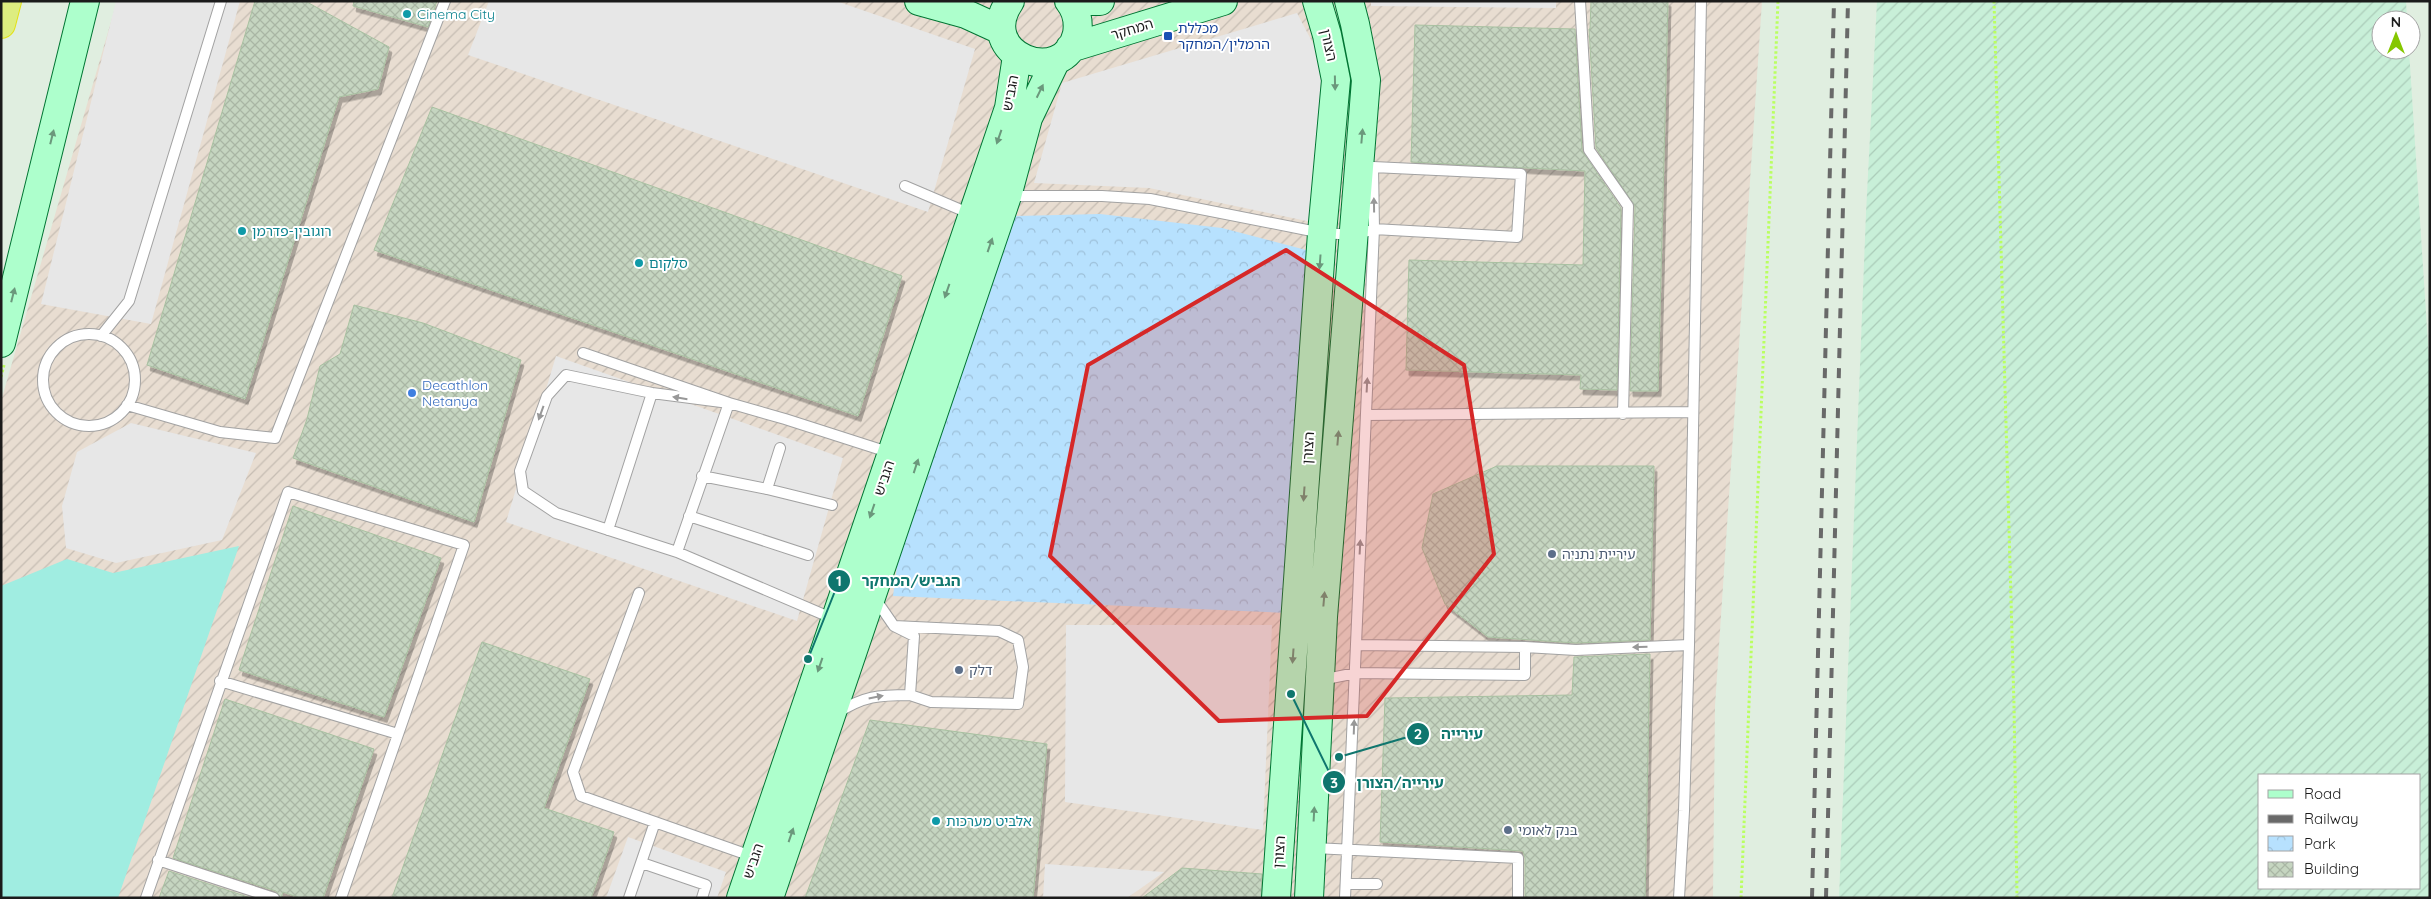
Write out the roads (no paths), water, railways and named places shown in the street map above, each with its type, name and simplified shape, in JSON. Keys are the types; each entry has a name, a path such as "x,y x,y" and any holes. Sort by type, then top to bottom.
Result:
{"highway":[{"path":"1,24 7,1"}],"street":[{"path":"1,343 85,1"},
{"path":"918,1 966,14 1001,30"},
{"path":"1010,1 1001,19 1001,30 1009,49 1017,56"},
{"name":"הגביש","path":"741,898 767,862 832,716 1007,196 1028,118 1078,28 1077,17 1070,1"},
{"path":"1081,1 1100,1"},
{"name":"המחקר","path":"1017,56 1036,63 1223,1"},
{"name":"הצורן","path":"1276,898 1322,233 1336,80 1327,35 1317,1"},
{"name":"הצורן","path":"1308,898 1323,617 1364,232 1366,80 1356,24 1348,1"},
{"name":"הגביש","path":"769,898 767,862 835,620 1009,108 1017,56"}],"lane":[{"path":"101,336 129,301 221,1"},
{"path":"128,405 220,432 275,438 445,1"},
{"path":"1580,1 1589,150 1628,206 1623,414"},
{"path":"1679,898 1684,810 1689,645 1700,1"},
{"path":"1007,196 1102,196 1150,199 1322,233 1364,232 1516,237 1521,174 1366,165"},
{"path":"905,186 973,215"},
{"path":"1345,898 1349,849 1366,415 1364,232"},
{"path":"86,334 101,336 114,342 125,351 132,364 133,392 128,405 117,416 103,423 88,426 59,415 49,403 44,388 43,373 48,358 71,338 86,334"},
{"path":"583,353 729,403 892,453"},
{"path":"729,403 652,393 566,375 547,396 520,471 523,491 556,513 676,552 835,620"},
{"path":"608,530 652,393"},
{"path":"676,552 729,403"},
{"path":"1366,415 1692,412"},
{"path":"767,489 780,448"},
{"path":"702,476 832,505"},
{"path":"146,898 220,681 288,492 464,545 341,898"},
{"path":"689,516 808,555"},
{"path":"638,593 573,772 581,796 767,862"},
{"path":"873,596 894,626 914,636 910,695"},
{"path":"832,716 857,701 886,695 910,695 931,702 1018,704 1023,667 1018,640 999,631 894,626"},
{"path":"1356,645 1525,647 1576,650 1689,645"},
{"path":"1320,680 1356,673 1525,675 1525,647"},
{"path":"220,681 398,734"},
{"path":"630,898 655,822"},
{"path":"1312,848 1518,858 1518,898"},
{"path":"158,860 274,898"},
{"path":"642,863 706,885 702,898"},
{"path":"1346,884 1377,884"}],"railway":[{"path":"1812,898 1834,1"},
{"path":"1826,898 1848,1"}],"place":[{"name":"Cinema City","path":"407,14"},
{"name":"מכללת הרמלין/המחקר","path":"1168,36"},
{"name":"רוגובין-פדרמן","path":"242,231"},
{"name":"סלקום","path":"639,263"},
{"name":"Decathlon Netanya","path":"412,393"},
{"name":"עיריית נתניה","path":"1552,554"},
{"name":"הגביש/המחקר","path":"808,659"},
{"name":"דלק","path":"959,670"},
{"name":"עירייה/הצורן","path":"1291,694"},
{"name":"עירייה","path":"1339,757"},
{"name":"אלביט מערכות","path":"936,821"},
{"name":"בנק לאומי","path":"1508,830"}]}
